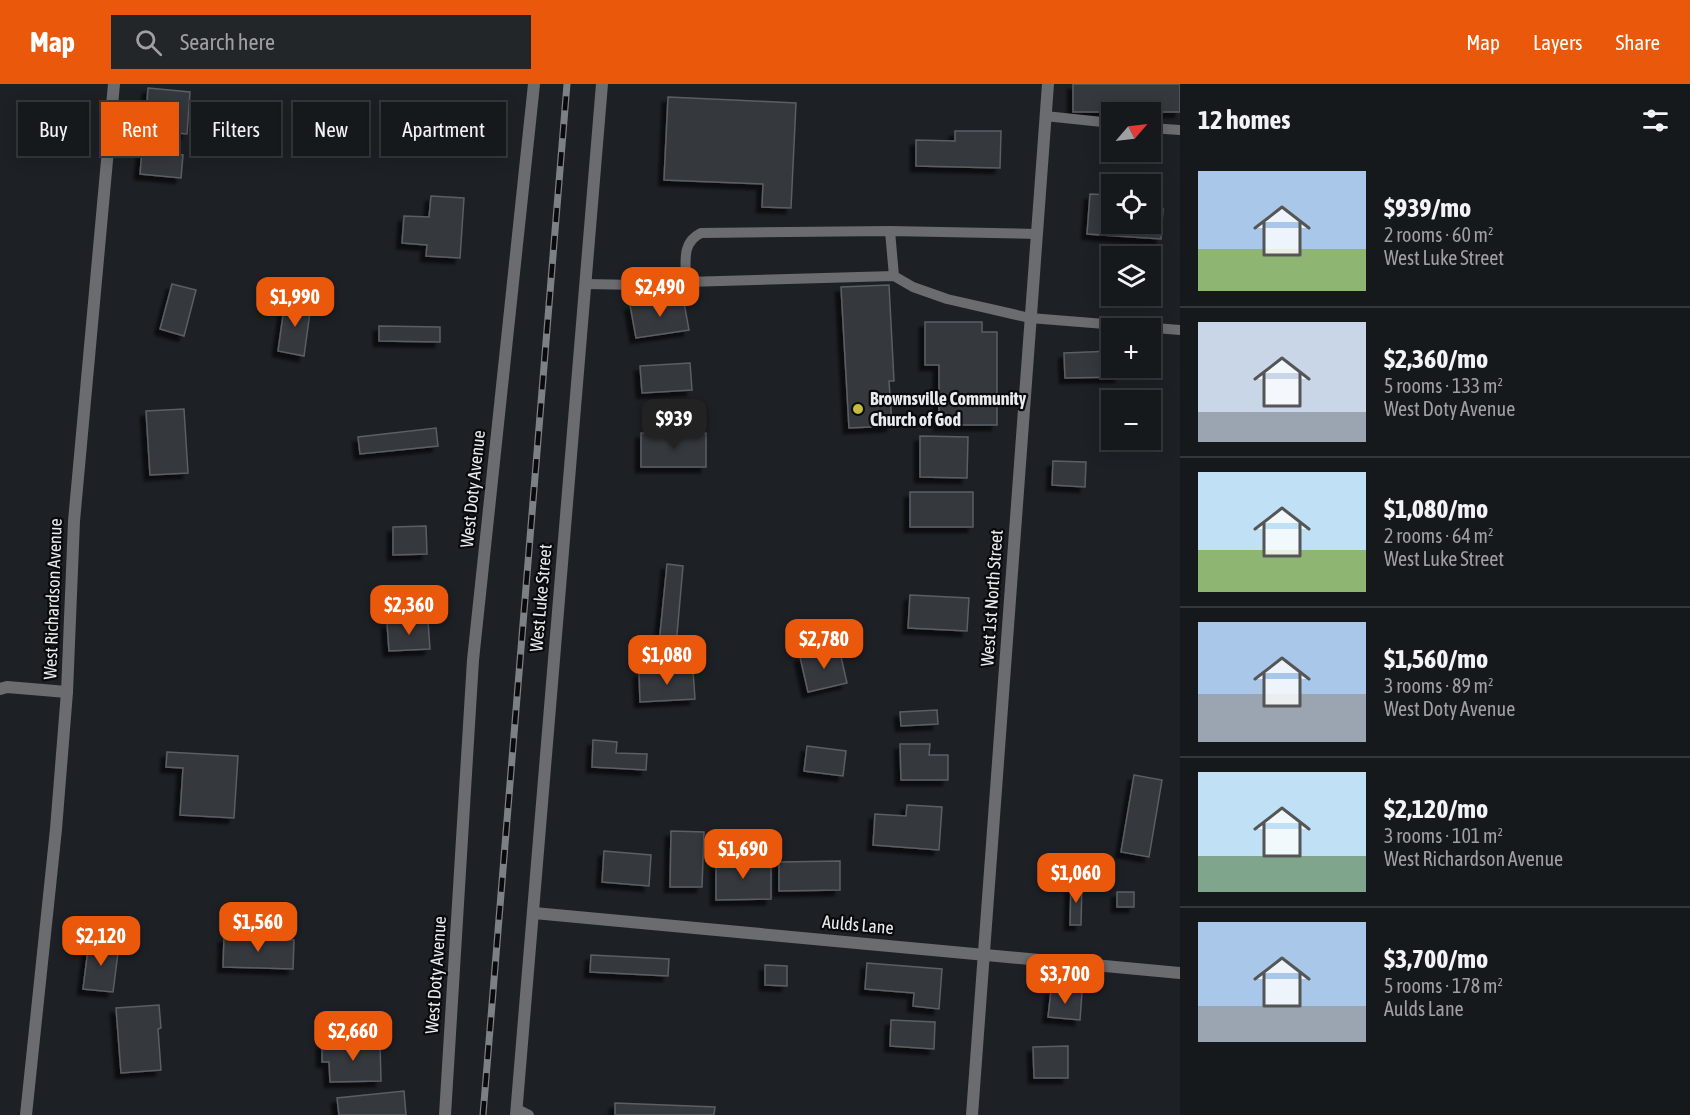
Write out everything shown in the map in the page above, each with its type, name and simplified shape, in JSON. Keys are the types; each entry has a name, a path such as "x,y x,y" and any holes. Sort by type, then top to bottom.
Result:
{"street":[{"name":"West Richardson Avenue","path":"26,1115 56,829 67,692 74,521 114,84"},
{"name":"West Doty Avenue","path":"445,1115 473,660 534,84"},
{"name":"West Luke Street","path":"517,1112 602,84"},
{"name":"West 1st North Street","path":"972,1115 1048,84"},
{"path":"0,689 7,687 67,692"},
{"name":"Aulds Lane","path":"534,913 1180,973"}],"lane":[{"path":"1045,116 1101,122"},
{"path":"1161,129 1180,130"},
{"path":"686,282 685,250 692,237 701,233 890,231 1037,234"},
{"path":"890,231 894,276"},
{"path":"585,284 640,285 894,276 913,288 947,299 1030,318 1180,330"},
{"path":"517,1112 529,1115"}],"building":[{"path":"1073,84 1180,84 1180,112 1161,112 1161,102 1101,102 1101,112 1073,112"},
{"path":"148,88 190,92 187,134 179,133 179,102 147,102"},
{"path":"668,97 796,103 791,208 762,207 763,184 664,180"},
{"path":"955,131 1001,131 1000,168 916,166 916,140 955,141"},
{"path":"183,155 181,178 140,174 142,156"},
{"path":"1090,194 1101,194 1101,234 1161,234 1161,209 1163,209 1161,239 1087,234"},
{"path":"431,196 464,198 460,258 426,256 427,245 402,243 404,216 429,217"},
{"path":"172,284 196,290 184,336 160,329"},
{"path":"889,285 894,381 889,381 892,426 849,428 841,287"},
{"path":"683,297 689,330 636,338 630,305"},
{"path":"285,301 311,305 304,356 278,351"},
{"path":"925,322 982,322 982,332 997,332 997,425 939,425 939,365 925,365"},
{"path":"379,326 440,327 440,342 379,341"},
{"path":"1101,351 1101,377 1065,378 1064,353"},
{"path":"690,363 692,390 642,393 640,366"},
{"path":"184,409 188,473 150,475 146,411"},
{"path":"436,428 438,446 360,454 358,437"},
{"path":"641,433 706,433 706,467 641,467"},
{"path":"920,436 968,437 967,478 920,477"},
{"path":"1053,461 1086,462 1085,487 1052,485"},
{"path":"910,492 973,492 973,527 910,527"},
{"path":"426,526 427,554 393,555 393,527"},
{"path":"667,564 683,566 676,646 659,644"},
{"path":"910,595 969,598 967,631 908,628"},
{"path":"428,621 430,649 389,651 387,623"},
{"path":"839,648 847,683 808,692 800,657"},
{"path":"693,670 695,699 640,702 639,672"},
{"path":"937,710 938,724 901,726 900,712"},
{"path":"593,740 617,742 616,753 647,754 646,770 592,767"},
{"path":"900,744 930,744 929,755 948,755 948,780 901,780"},
{"path":"807,746 846,751 843,776 804,771"},
{"path":"167,752 238,756 234,818 180,815 183,768 166,767"},
{"path":"1134,775 1162,780 1149,857 1121,852"},
{"path":"907,805 942,807 939,850 873,845 875,814 906,816"},
{"path":"671,831 704,832 702,887 670,887"},
{"path":"604,851 651,855 649,886 602,882"},
{"path":"771,861 771,899 716,900 716,862"},
{"path":"840,861 840,890 779,891 779,862"},
{"path":"1071,882 1082,883 1081,925 1070,925"},
{"path":"1117,892 1134,892 1134,907 1117,907"},
{"path":"224,937 294,940 293,969 223,967"},
{"path":"89,941 119,945 113,992 83,989"},
{"path":"591,955 669,959 668,976 590,972"},
{"path":"867,963 942,969 939,1009 913,1006 914,993 865,989"},
{"path":"765,965 787,966 787,986 765,985"},
{"path":"1051,990 1082,992 1080,1020 1048,1017"},
{"path":"159,1005 161,1070 121,1073 116,1008"},
{"path":"891,1020 935,1022 934,1049 890,1046"},
{"path":"380,1043 381,1081 330,1082 329,1062 322,1062 322,1044"},
{"path":"1068,1046 1068,1078 1034,1078 1033,1047"},
{"path":"404,1091 406,1115 339,1115 337,1098"},
{"path":"615,1103 715,1107 714,1115 615,1115"}],"railway":[{"path":"483,1115 567,84"}],"place":[{"name":"Brownsville Community Church of God","path":"858,409"}]}
